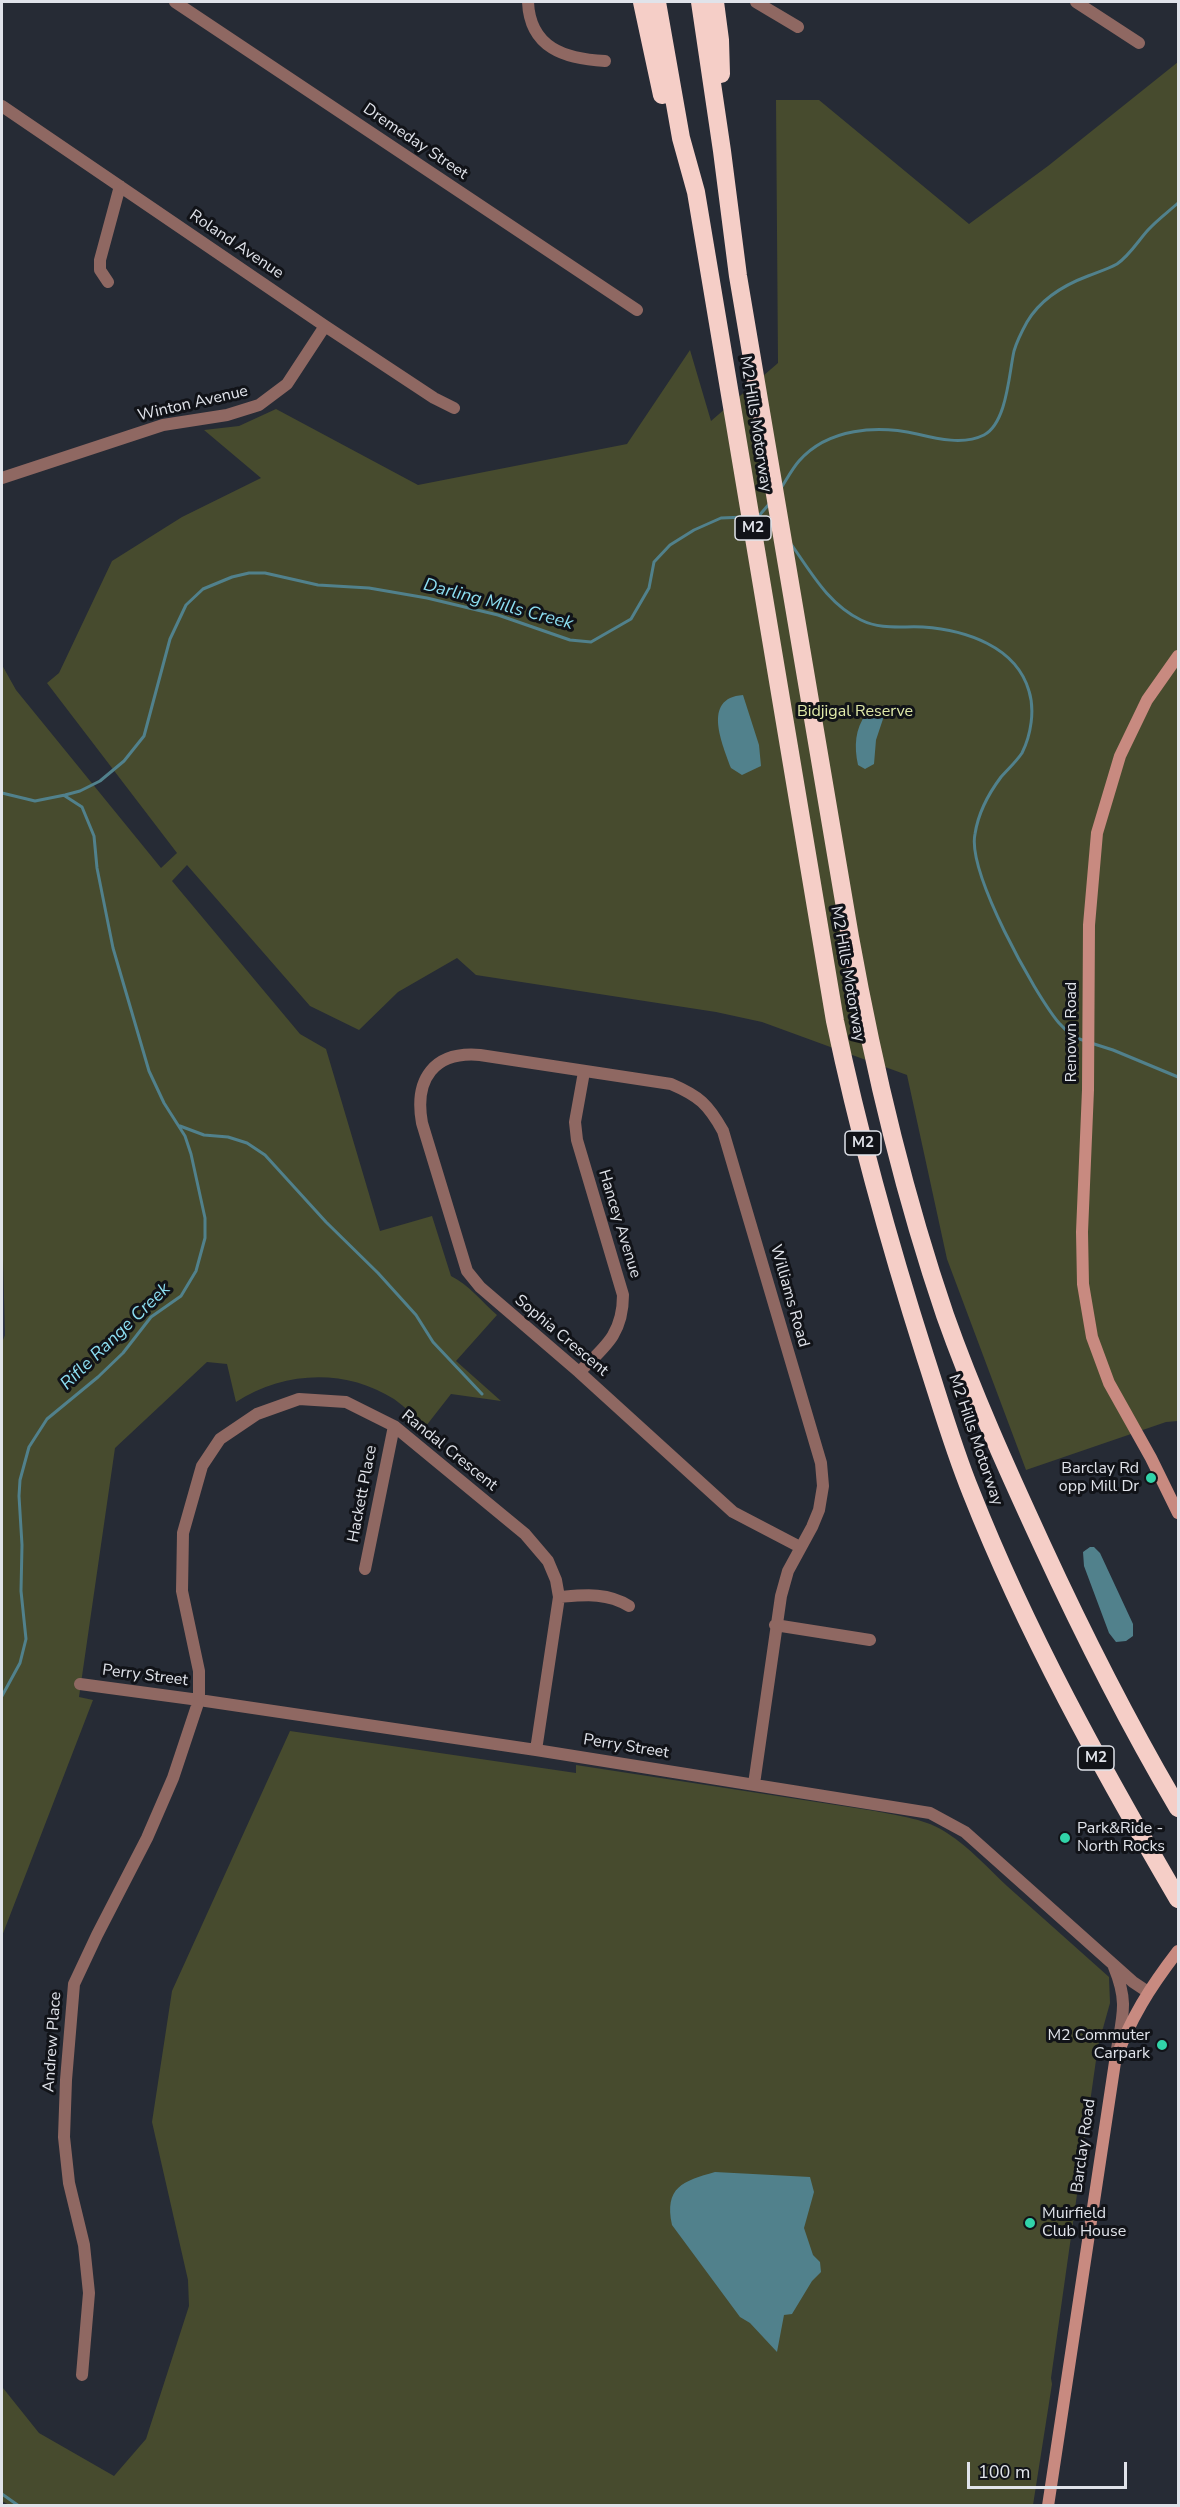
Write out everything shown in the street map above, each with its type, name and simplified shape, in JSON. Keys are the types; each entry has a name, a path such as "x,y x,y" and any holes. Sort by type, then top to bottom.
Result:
{"highway":[{"path":"642,2 677,156 705,247"},
{"name":"M2 Hills Motorway","path":"657,2 681,138 696,192 813,896 849,1087 889,1243 970,1490 1049,1667 1103,1771 1179,1899"},
{"name":"M2 Hills Motorway","path":"700,2 738,276 862,1006 899,1163 934,1282 972,1388 1005,1465 1079,1623 1179,1808"},
{"path":"715,2 720,40 722,151"}],"main road":[{"name":"Renown Road","path":"1179,656 1148,700 1120,756 1097,833 1089,925 1088,1090 1083,1221 1083,1284 1092,1337 1109,1383 1179,1513"},
{"name":"Barclay Road","path":"1048,2505 1115,2062 1130,2022 1148,1992 1179,1951"}],"street":[{"name":"Dremeday Street","path":"175,2 637,310"},
{"path":"528,2 530,19 541,38 572,58 605,61"},
{"path":"756,2 798,27"},
{"path":"1076,2 1139,43"},
{"name":"Roland Avenue","path":"2,106 325,326 434,398 454,408"},
{"path":"108,282 100,270 100,260 120,186"},
{"name":"Winton Avenue","path":"2,478 163,425 227,415 259,405 287,384 325,326"},
{"name":"Williams Road","path":"429,1073 446,1058 464,1054 671,1084 693,1093 710,1107 723,1131 821,1463 823,1486 819,1510 788,1571 775,1625 754,1784"},
{"name":"Hancey Avenue","path":"579,1372 614,1336 623,1313 623,1295 577,1140 575,1122 584,1072"},
{"name":"Sophia Crescent","path":"429,1073 420,1097 422,1123 467,1271 496,1302 579,1372 733,1512 800,1547"},
{"name":"Randal Crescent","path":"200,1700 199,1671 182,1591 183,1533 202,1466 220,1439 257,1414 299,1399 346,1402 393,1426 525,1534 548,1561 556,1580 559,1597 536,1750"},
{"name":"Hackett Place","path":"365,1569 393,1426"},
{"path":"559,1597 597,1595 610,1597 629,1606"},
{"path":"775,1625 870,1640"},
{"name":"Perry Street","path":"80,1684 536,1750 912,1809 942,1818 965,1832 1114,1965 1148,1992"},
{"name":"Andrew Place","path":"82,2375 89,2293 84,2245 69,2183 64,2137 74,1984 147,1838 173,1778 200,1700"},
{"name":"Perry Street","path":"1114,1965 1122,1985 1125,2002 1115,2062"}],"shaded area":[{"path":"743,695 759,745 761,766 742,775 731,768 718,724 722,704 730,698"},
{"path":"866,714 884,716 876,740 874,764 865,769 858,765 856,744 860,726"},
{"path":"2,1222 5,1335 2,1342"},
{"path":"1094,1547 1100,1553 1133,1624 1133,1636 1126,1641 1116,1642 1109,1633 1084,1566 1083,1552"},
{"path":"715,2172 810,2177 814,2192 804,2228 813,2255 820,2262 821,2272 812,2281 792,2314 784,2315 777,2352 750,2323 740,2317 672,2225 671,2202 678,2188 694,2179"}],"green space":[{"name":"Bidjigal Reserve","path":"1178,62 1178,1421 1166,1422 1026,1470 947,1259 907,1075 762,1022 716,1012 476,975 457,958 398,992 359,1030 310,1006 187,865 172,881 300,1034 326,1049 380,1231 432,1216 451,1276 470,1289 497,1315 456,1361 501,1401 451,1394 426,1426 394,1399 375,1389 335,1378 294,1379 274,1384 236,1402 227,1364 207,1362 115,1448 79,1697 93,1700 2,1936 2,1342 5,1335 2,1222 2,665 16,690 161,868 177,853 47,683 59,673 112,561 182,517 261,478 204,430 239,426 276,409 418,485 627,444 690,350 711,421 778,363 776,100 819,100 969,224 1048,166"},
{"path":"290,1731 576,1773 576,1765 875,1811 922,1821 939,1828 963,1845 1109,1977 1110,2003 1098,2046 1052,2384 1033,2505 9,2505 2,2501 2,2382 3,2388 39,2433 114,2476 146,2439 189,2306 188,2280 152,2122 172,1991"}],"waterway":[{"path":"781,488 796,464 811,450 824,442 854,432 902,431 951,440 968,440 984,435 998,420 1006,397 1014,351 1021,332 1032,314 1062,289 1117,264 1151,226 1178,203"},
{"path":"757,518 770,503"},
{"name":"Darling Mills Creek","path":"2,793 35,801 65,795 80,791 100,781 124,761 144,736 170,639 186,605 203,589 232,577 249,573 265,573 318,585 369,588 427,598 498,615 570,640 591,642 631,619 649,588 654,562 670,545 694,530 721,518 745,517"},
{"name":"Darling Mills Creek","path":"758,520 774,527"},
{"name":"Darling Mills Creek","path":"791,544 830,596 849,613 861,620 884,626 939,629 972,637 1001,652 1013,662 1022,675 1032,706 1028,738 1022,753 1001,777 985,804 975,834 975,852 991,903 1034,986 1062,1026 1074,1036 1085,1041"},
{"name":"Rifle Range Creek","path":"2,1696 20,1663 26,1639 21,1591 22,1545 19,1496 20,1480 29,1447 47,1419 123,1353 151,1317 181,1296 196,1271 205,1238 205,1218 191,1154 185,1136 164,1103 149,1071 113,948 97,868 94,836 82,807 65,796"},
{"name":"Darling Mills Creek","path":"1091,1043 1178,1077"},
{"path":"180,1126 204,1135 228,1137 247,1143 265,1155 326,1222 378,1273 416,1315 433,1342 482,1394"},
{"name":"Rifle Range Creek","path":"2,2494 19,2506"}],"place":[{"name":"Barclay Rd opp Mill Dr","path":"1151,1478"},
{"name":"Park&Ride - North Rocks","path":"1065,1838"},
{"name":"M2 Commuter Carpark","path":"1162,2045"},
{"name":"Muirfield Club House","path":"1030,2223"}]}
